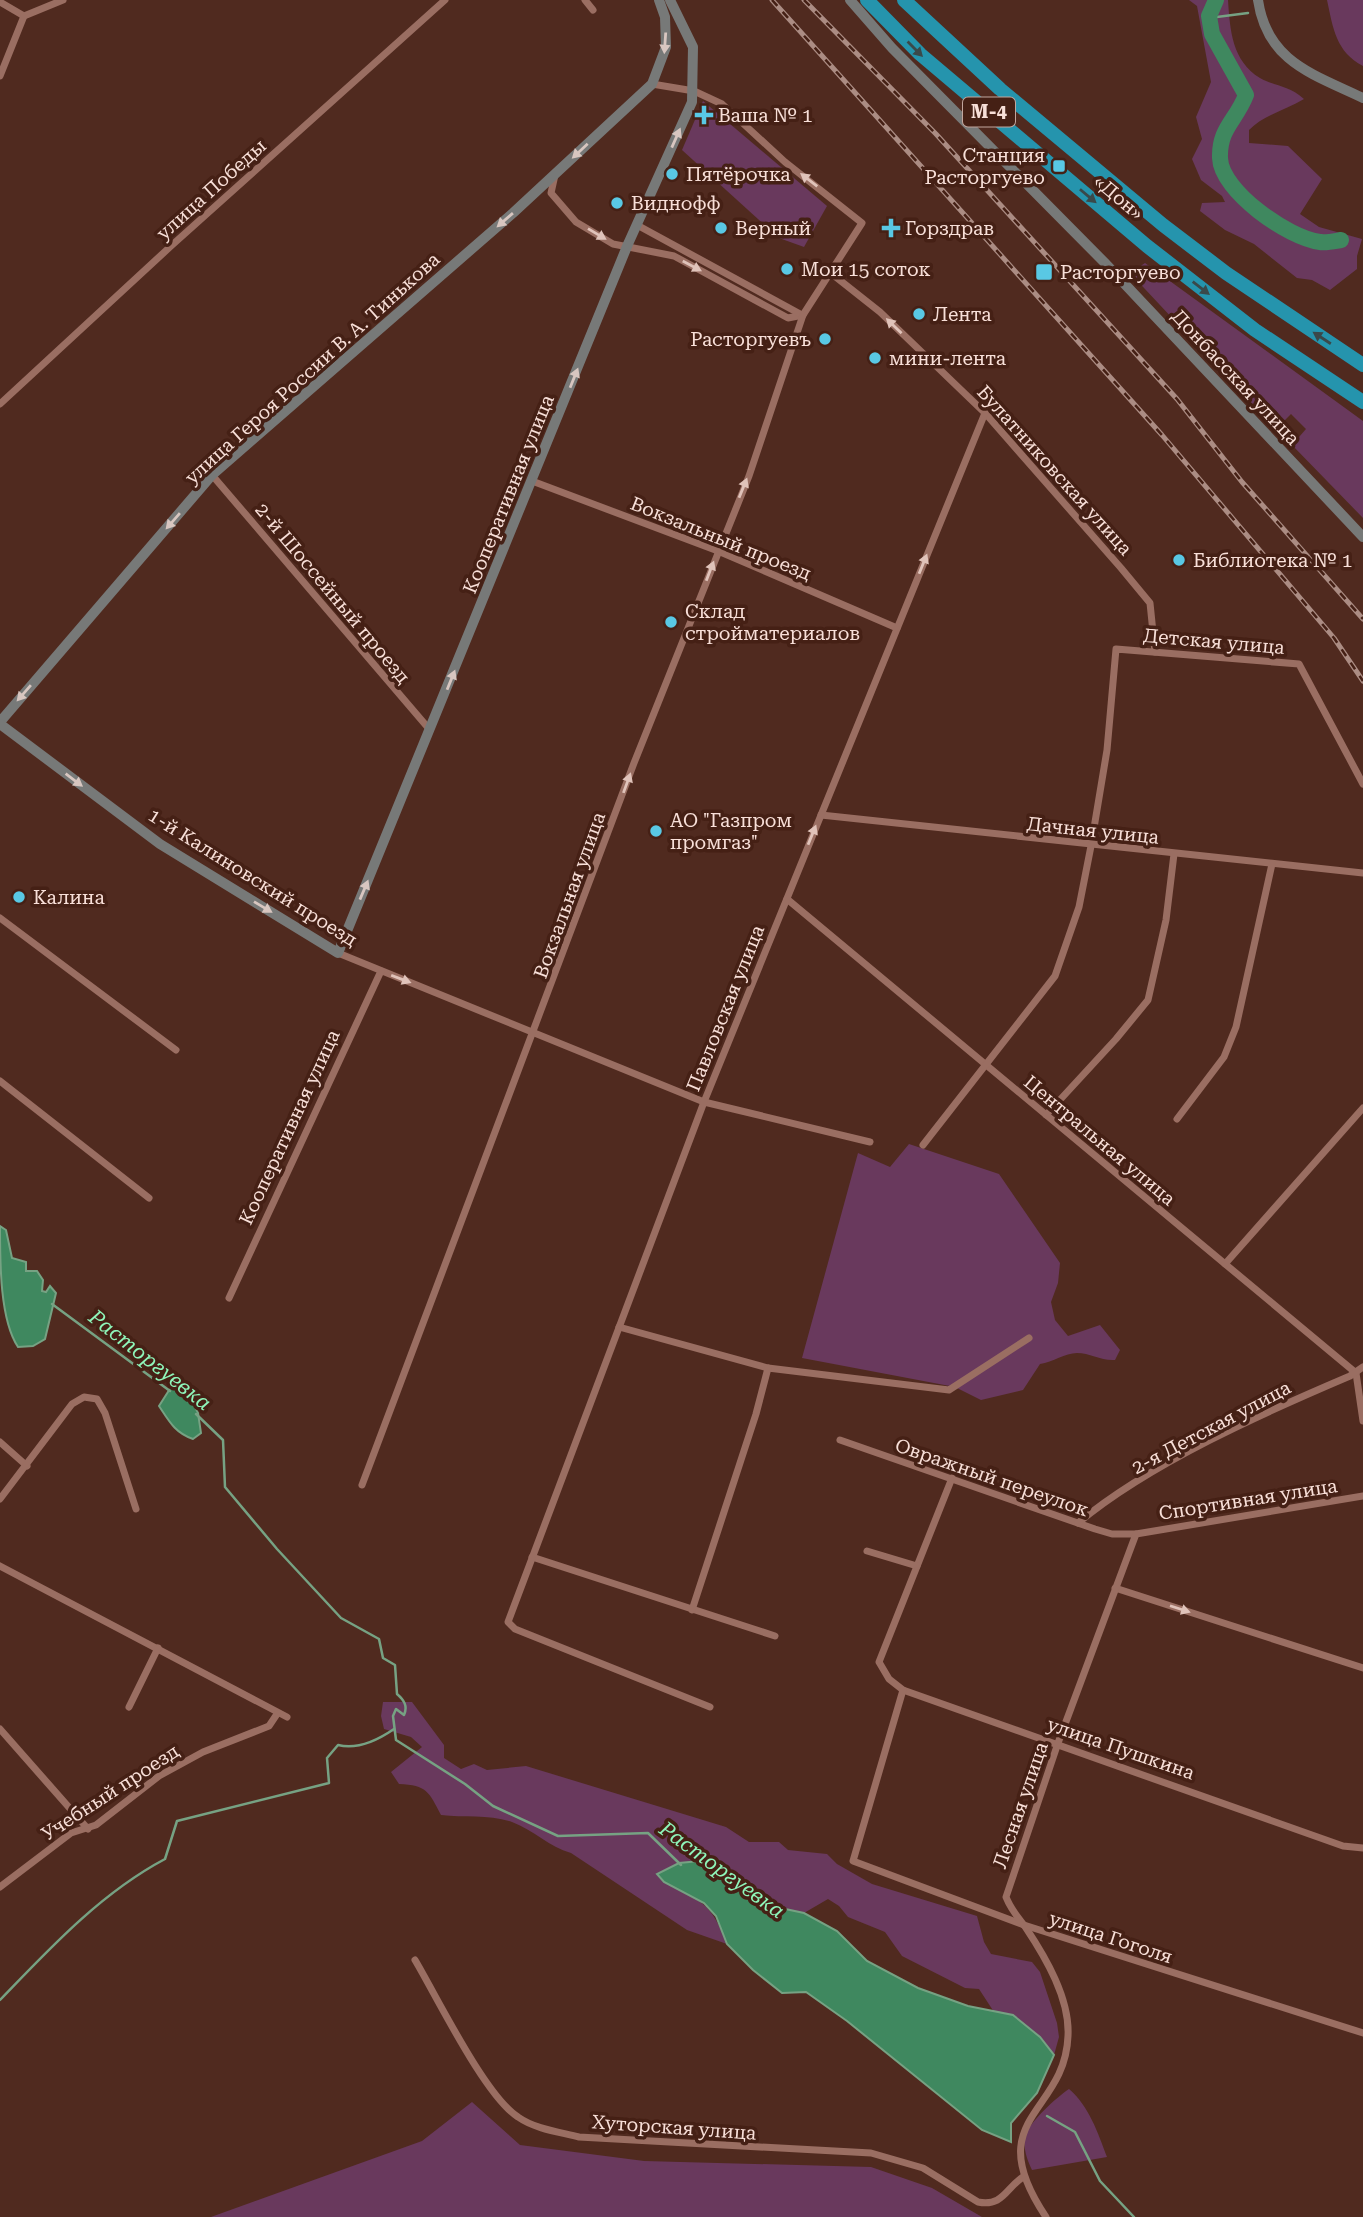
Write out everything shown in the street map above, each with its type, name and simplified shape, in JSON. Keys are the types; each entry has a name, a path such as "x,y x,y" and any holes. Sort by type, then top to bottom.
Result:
{"highway":[{"name":"«Дон»","path":"867,0 920,54 1147,246 1255,330 1363,402"},
{"name":"«Дон»","path":"904,0 1000,89 1163,225 1226,273 1363,365"}],"street":[{"path":"0,76 24,16 63,0"},
{"name":"улица Победы","path":"0,404 444,0"},
{"path":"585,0 593,10"},
{"path":"659,0 665,17 666,47 652,84 694,91"},
{"name":"Кооперативная улица","path":"338,953 628,244 687,113 694,91 693,47 670,0"},
{"name":"Донбасская улица","path":"850,0 892,48 1104,262 1363,537"},
{"path":"1258,0 1267,34 1283,55 1303,69 1363,98"},
{"path":"0,2 24,16"},
{"name":"улица Героя России В. А. Тинькова","path":"0,723 212,475 555,174 652,84"},
{"name":"Вокзальная улица","path":"362,1485 536,1031 635,763 753,464 803,316 862,223 785,162 722,104 694,91"},
{"path":"555,174 551,193 576,222 613,244 628,244 674,256 788,318 803,316"},
{"path":"637,225 803,316"},
{"name":"Булатниковская улица","path":"832,274 880,312 985,412 1150,603 1155,652"},
{"name":"Павловская улица","path":"710,1707 515,1629 508,1622 704,1102 985,412"},
{"name":"2-й Шоссейный проезд","path":"212,475 430,731"},
{"name":"Вокзальный проезд","path":"532,481 718,551 897,628"},
{"name":"Детская улица","path":"1091,846 1107,750 1116,649 1298,664 1363,784"},
{"name":"1-й Калиновский проезд","path":"0,723 160,844 338,953 536,1031 704,1102 870,1142"},
{"name":"Дачная улица","path":"821,815 1363,873"},
{"path":"923,1145 1055,976 1079,907 1091,846"},
{"path":"1046,1115 1116,1040 1148,1000 1166,920 1174,854"},
{"path":"1177,1119 1224,1057 1237,1027 1272,864"},
{"name":"Центральная улица","path":"787,899 1356,1373"},
{"path":"0,918 176,1050"},
{"name":"Кооперативная улица","path":"229,1298 381,971"},
{"path":"0,1081 149,1198"},
{"path":"1225,1264 1363,1108"},
{"path":"619,1327 768,1368 949,1390 1029,1338"},
{"name":"2-я Детская улица","path":"1078,1523 1097,1507 1214,1440 1356,1373 1363,1367"},
{"path":"692,1610 757,1415 768,1368"},
{"path":"1356,1373 1363,1422"},
{"path":"0,1499 72,1404 84,1397 97,1399 105,1413 136,1509"},
{"name":"Овражный переулок","path":"839,1440 1112,1534 1138,1533"},
{"path":"0,1442 27,1466"},
{"path":"867,1551 917,1566 952,1478"},
{"name":"Спортивная улица","path":"1138,1533 1363,1496"},
{"name":"Лесная улица","path":"1023,2177 1021,2141 1026,2123 1054,2081 1063,2060 1068,2036 1065,2008 1052,1974 1024,1925 1011,1911 1006,1897 1058,1743 1138,1533"},
{"path":"532,1557 775,1636"},
{"path":"0,1566 158,1648 276,1714 287,1717"},
{"name":"улица Пушкина","path":"917,1566 879,1662 889,1679 903,1690 1343,1846 1363,1848"},
{"path":"1115,1588 1363,1668"},
{"path":"129,1707 158,1648"},
{"name":"улица Гоголя","path":"903,1690 853,1861 1024,1925 1363,2033"},
{"name":"Учебный проезд","path":"0,1887 71,1833 88,1829 159,1776 203,1752 269,1726 276,1714"},
{"path":"0,1729 88,1829"},
{"name":"Хуторская улица","path":"415,1960 497,2099 518,2118 540,2128 579,2137 871,2153 923,2168 978,2202 988,2204 1006,2196 1023,2177"},
{"path":"1023,2177 1045,2217"}],"shaded area":[{"path":"1189,0 1228,0 1234,44 1243,63 1260,78 1293,91 1304,99 1255,125 1249,130 1249,143 1288,146 1322,179 1300,214 1319,227 1362,239 1357,256 1357,269 1330,290 1312,280 1297,278 1254,244 1225,230 1200,211 1202,203 1225,202 1222,196 1201,180 1192,159 1202,139 1196,117 1211,82 1197,6"},
{"path":"1327,0 1363,0 1363,66 1341,46"},
{"path":"703,101 827,206 804,247 779,238 682,150"},
{"path":"1145,263 1363,421 1363,518 1292,445 1306,429 1291,414 1276,429 1130,273"},
{"path":"909,1144 999,1174 1060,1263 1058,1283 1051,1302 1055,1320 1068,1336 1100,1325 1120,1350 1115,1360 1082,1353 1068,1354 1040,1364 1023,1390 981,1400 955,1387 802,1358 858,1153 890,1167"},
{"path":"0,1226 6,1230 12,1258 26,1262 26,1271 37,1271 43,1280 42,1291 46,1292 50,1286 56,1293 45,1339 33,1346 18,1347 8,1322 2,1291"},
{"path":"182,1380 198,1413 201,1433 193,1439 177,1430 159,1406 173,1384"},
{"path":"383,1702 412,1702 444,1745 444,1758 461,1769 474,1764 487,1770 526,1766 726,1827 749,1842 779,1842 788,1850 827,1854 837,1864 872,1884 977,1916 984,1942 991,1954 1032,1962 1040,1972 1057,2023 1059,2037 1054,2055 1028,2027 1013,2017 994,2012 979,1989 965,1988 902,1956 885,1932 848,1917 839,1906 828,1899 804,1913 777,1905 754,1893 710,1860 664,1882 704,1905 716,1919 727,1944 687,1930 571,1853 520,1825 495,1818 441,1815 426,1791 416,1786 399,1784 391,1772 422,1747 411,1737 384,1729 381,1716"},
{"path":"710,1860 741,1886 776,1907 804,1913 837,1931 867,1961 918,1988 968,2006 1013,2015 1040,2037 1054,2055 1037,2093 1011,2123 1011,2142 982,2130 847,2021 806,1992 782,1993 753,1970 727,1944 716,1916 704,1903 664,1882 657,1874 679,1863"},
{"path":"1069,2089 1087,2112 1107,2157 1032,2170 1025,2150 1027,2131 1044,2111"},
{"path":"472,2102 520,2145 644,2161 871,2167 932,2188 982,2217 211,2217 422,2141"}],"waterway":[{"path":"1216,0 1209,16 1212,34 1246,95 1222,139 1220,158 1223,171 1258,211 1291,232 1322,242 1341,240"},
{"path":"1209,18 1248,13"},
{"name":"Расторгуевка","path":"52,1304 170,1391"},
{"name":"Расторгуевка","path":"196,1414 223,1440 225,1487 277,1549 341,1618 379,1639 383,1658 395,1665 397,1694 406,1709 404,1715 396,1709 393,1716 396,1740 465,1784 493,1806 558,1836 648,1833 681,1865"},
{"path":"0,2000 98,1905 119,1888 165,1859 177,1821 329,1783 327,1758 338,1745 367,1743 394,1729"},
{"name":"Расторгуевка","path":"1047,2116 1075,2132 1100,2181 1134,2217"}],"railway":[{"path":"772,0 1162,435 1334,638 1363,681"},
{"path":"804,0 936,134 1177,399 1242,482 1363,619"}],"place":[{"name":"Ваша № 1","path":"704,115"},
{"name":"Станция Расторгуево","path":"1059,166"},
{"name":"Пятёрочка","path":"672,174"},
{"name":"Виднофф","path":"617,203"},
{"name":"Верный","path":"721,228"},
{"name":"Горздрав","path":"891,228"},
{"name":"Мои 15 соток","path":"787,269"},
{"name":"Расторгуево","path":"1044,272"},
{"name":"Лента","path":"919,314"},
{"name":"Расторгуевъ","path":"825,339"},
{"name":"мини-лента","path":"875,358"},
{"name":"Библиотека № 1","path":"1179,560"},
{"name":"Склад стройматериалов","path":"671,622"},
{"name":"АО \"Газпром промгаз\"","path":"656,831"},
{"name":"Калина","path":"19,897"}]}
